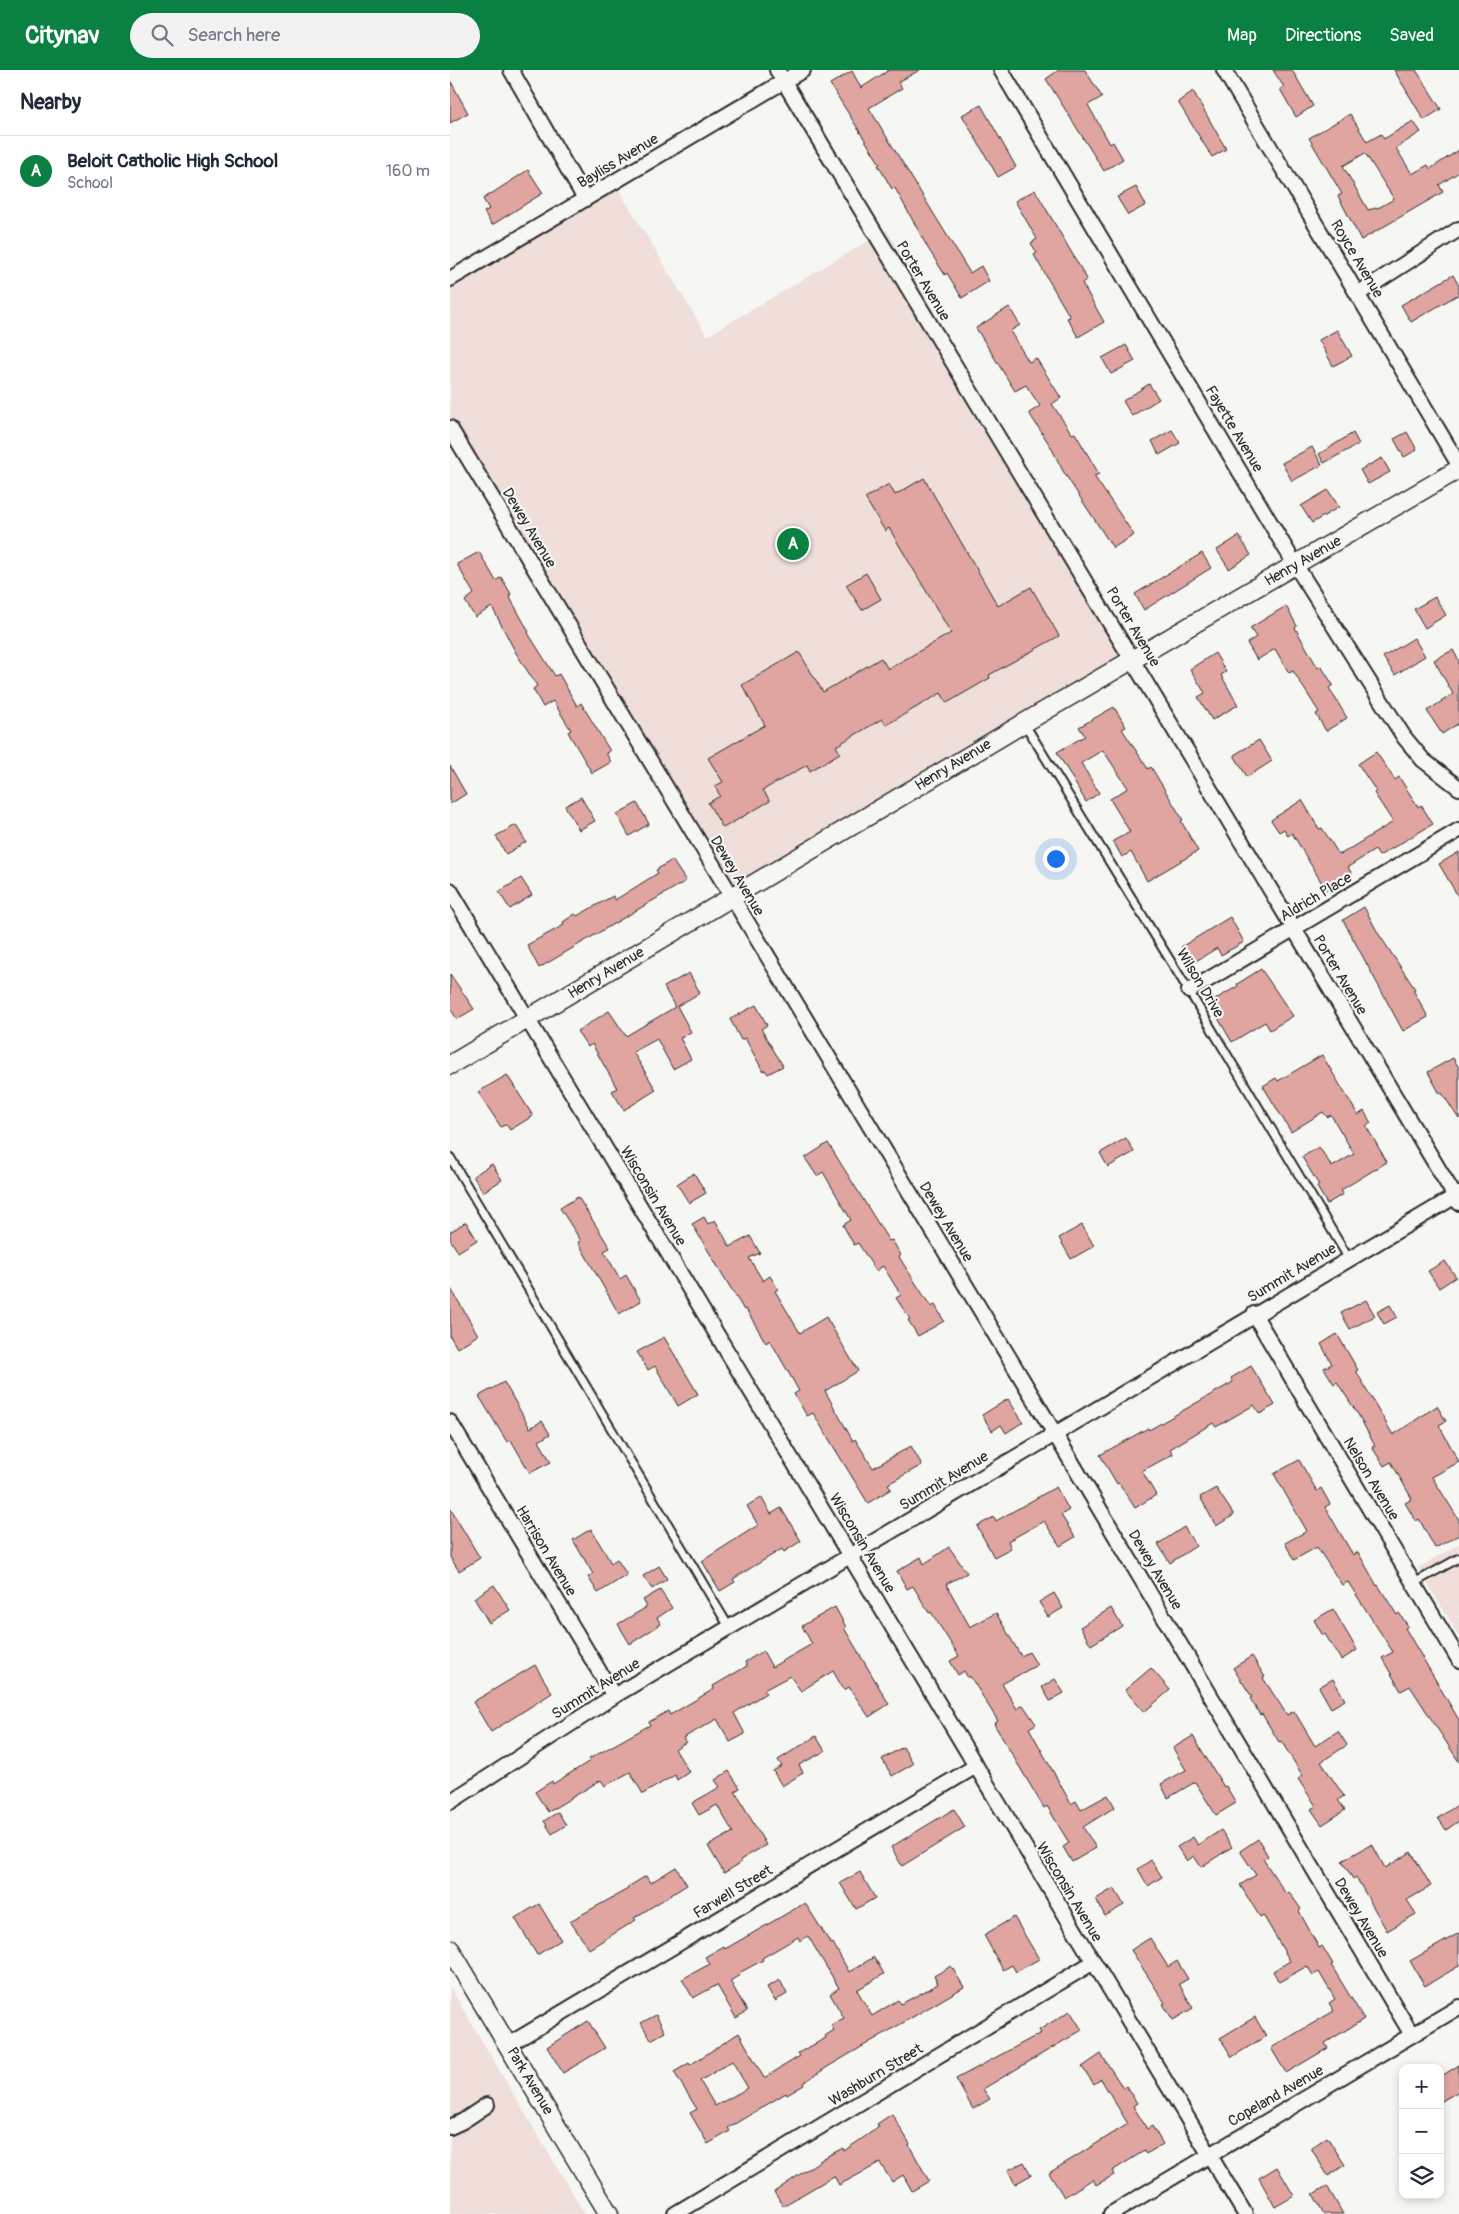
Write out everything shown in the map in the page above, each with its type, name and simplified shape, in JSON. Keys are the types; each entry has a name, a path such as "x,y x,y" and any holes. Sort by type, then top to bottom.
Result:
{"street":[{"path":"510,70 585,199"},
{"name":"Bayliss Avenue","path":"450,279 585,199 780,76 803,70"},
{"name":"Fayette Avenue","path":"1001,70 1296,566 1404,737 1423,760 1459,788"},
{"name":"Royce Avenue","path":"1224,70 1359,293 1459,465"},
{"name":"Porter Avenue","path":"780,76 1134,659 1293,930 1458,1198"},
{"path":"1359,293 1459,229"},
{"name":"Dewey Avenue","path":"450,428 1055,1434 1412,2035"},
{"name":"Henry Avenue","path":"450,1065 1024,723 1296,566 1459,469"},
{"name":"Aldrich Place","path":"1189,991 1459,830"},
{"name":"Wisconsin Avenue","path":"450,890 850,1555 1092,1963 1245,2214"},
{"name":"Summit Avenue","path":"450,1802 614,1696 728,1627 1254,1314 1458,1198"},
{"name":"Nelson Avenue","path":"1254,1314 1459,1660"},
{"name":"Harrison Avenue","path":"450,1422 614,1696"},
{"name":"Farwell Street","path":"508,2045 976,1766"},
{"name":"Park Avenue","path":"450,1949 609,2214"},
{"name":"Washburn Street","path":"675,2214 1092,1963"},
{"name":"Copeland Avenue","path":"1111,2214 1459,2007"},
{"path":"450,2127 487,2105"}],"lane":[{"name":"Wilson Drive","path":"1024,723 1189,991 1349,1259"},
{"path":"450,1157 728,1627"},
{"path":"1414,1583 1459,1558"}],"shaded area":[{"path":"614,182 707,336 887,230 1134,659 731,898 450,428 450,283"},
{"path":"1459,1544 1459,1636 1418,1568"},
{"path":"450,1987 549,2154 585,2214 450,2214"}],"building":[{"path":"889,70 920,70 898,82 902,88 869,108 970,273 981,266 989,281 962,298 947,273 945,275 929,250 895,188 892,189 878,165 880,164 830,84 852,71 861,88"},
{"path":"1059,70 1085,70 1102,97 1088,105 1110,144 1113,142 1123,159 1104,171 1046,79"},
{"path":"1273,70 1292,70 1313,106 1296,117 1280,89 1284,87"},
{"path":"1394,70 1416,70 1441,109 1424,120"},
{"path":"450,80 468,113 450,123"},
{"path":"1193,91 1226,149 1212,157 1178,102"},
{"path":"981,105 1016,167 998,177 962,115"},
{"path":"1350,114 1367,142 1381,134 1384,139 1413,121 1421,132 1396,148 1412,174 1428,165 1430,169 1459,150 1459,172 1439,185 1443,192 1361,240 1338,196 1342,194 1309,138","holes":["1365,153 1394,199 1380,207 1368,210 1343,166"]},
{"path":"528,170 543,193 492,225 484,212 489,209 483,199"},
{"path":"1136,187 1146,205 1128,215 1117,197"},
{"path":"1035,190 1087,279 1082,283 1104,322 1078,337 1067,318 1070,317 1034,255 1037,253 1031,243 1037,239 1015,201"},
{"path":"1453,275 1459,286 1459,294 1411,322 1401,305"},
{"path":"1009,307 1020,325 1010,331 1029,362 1036,358 1061,398 1052,404 1072,434 1075,433 1099,474 1094,476 1134,535 1113,548 1063,471 1051,447 1029,413 1040,406 1026,385 1015,391 976,328"},
{"path":"1337,330 1352,356 1333,366 1319,340"},
{"path":"1126,345 1135,361 1111,374 1102,358"},
{"path":"1149,384 1159,399 1132,416 1123,401"},
{"path":"1172,430 1180,443 1159,455 1152,441"},
{"path":"1407,432 1417,450 1404,457 1394,439"},
{"path":"1353,433 1359,444 1324,463 1319,454"},
{"path":"1312,447 1322,465 1292,481 1282,463"},
{"path":"1382,458 1390,472 1368,484 1360,470"},
{"path":"924,478 998,606 1031,587 1059,636 989,675 990,678 947,703 941,693 886,725 882,719 836,746 840,753 810,771 807,765 763,790 770,801 723,828 708,803 720,796 715,786 723,782 708,758 765,725 742,685 799,652 823,692 881,658 888,669 951,633 889,528 885,531 865,498 889,484 895,495"},
{"path":"1328,490 1339,507 1312,523 1301,506"},
{"path":"1239,536 1251,555 1229,569 1217,550"},
{"path":"479,552 496,581 501,577 511,594 509,596 528,633 555,676 559,674 577,706 581,703 610,751 606,753 611,762 592,773 568,732 571,730 553,701 543,707 533,689 537,686 516,653 492,607 475,617 465,601 474,594 457,564"},
{"path":"1202,553 1211,568 1144,610 1135,594"},
{"path":"866,573 881,599 862,610 846,585"},
{"path":"1435,597 1446,615 1425,628 1414,609"},
{"path":"1286,606 1297,626 1295,628 1318,668 1321,666 1333,685 1329,688 1347,718 1326,731 1316,714 1319,712 1293,671 1289,673 1275,649 1257,660 1247,643 1256,637 1250,628"},
{"path":"1414,638 1425,656 1395,675 1383,657"},
{"path":"1453,650 1459,661 1459,723 1442,734 1427,711 1453,694 1434,660"},
{"path":"1215,653 1226,672 1221,675 1238,705 1212,720 1198,697 1205,693 1190,669"},
{"path":"1114,707 1126,727 1122,729 1148,769 1151,767 1183,820 1181,821 1198,851 1147,881 1131,852 1122,857 1113,841 1130,832 1110,799 1128,788 1103,750 1081,763 1099,793 1086,802 1057,752 1085,736 1079,727"},
{"path":"1259,740 1272,761 1247,777 1234,755"},
{"path":"1376,752 1395,780 1399,777 1418,807 1421,805 1433,824 1379,856 1375,850 1348,867 1352,874 1326,890 1292,833 1288,836 1284,829 1279,832 1271,820 1302,800 1319,829 1322,828 1338,853 1341,854 1393,822 1358,764"},
{"path":"450,766 466,794 450,804"},
{"path":"581,797 595,821 579,830 565,806"},
{"path":"637,803 649,824 629,836 617,814"},
{"path":"516,825 526,842 506,854 496,836"},
{"path":"1459,852 1459,898 1439,864"},
{"path":"672,860 686,881 539,968 527,945 564,925 563,922 575,914 577,916 613,896 615,900 658,873 656,870"},
{"path":"521,878 532,895 510,909 499,892"},
{"path":"1364,907 1378,933 1415,989 1413,990 1428,1017 1403,1031 1343,920"},
{"path":"1230,917 1244,942 1221,955 1217,948 1191,964 1181,947"},
{"path":"1261,969 1293,1016 1270,1030 1265,1022 1232,1042 1209,1003 1238,986 1237,984"},
{"path":"689,973 700,993 677,1006 691,1032 680,1038 691,1059 673,1069 657,1039 633,1052 656,1090 624,1110 612,1091 617,1088 592,1044 588,1047 577,1031 609,1011 626,1036 675,1007 664,987"},
{"path":"450,974 474,1009 457,1019 450,1008"},
{"path":"756,1005 767,1025 761,1029 783,1066 768,1074 765,1070 763,1071 745,1038 741,1040 730,1019"},
{"path":"1322,1055 1358,1115 1364,1111 1371,1123 1366,1126 1387,1162 1341,1190 1343,1194 1327,1204 1317,1187 1319,1185 1302,1157 1319,1147 1332,1167 1354,1154 1331,1115 1327,1117 1323,1112 1291,1132 1263,1086 1276,1078 1278,1081"},
{"path":"1453,1058 1459,1068 1459,1119 1442,1093 1440,1094 1428,1072"},
{"path":"507,1075 533,1116 510,1130 506,1124 501,1127 478,1092"},
{"path":"1126,1138 1134,1152 1108,1167 1100,1153"},
{"path":"828,1143 889,1241 892,1240 901,1255 899,1257 931,1307 935,1305 944,1321 918,1336 908,1320 910,1319 896,1298 901,1295 883,1266 876,1271 858,1243 854,1245 843,1225 851,1220 823,1172 817,1176 805,1158"},
{"path":"492,1164 502,1180 483,1192 473,1176"},
{"path":"694,1173 706,1193 689,1203 677,1184"},
{"path":"578,1197 610,1248 604,1251 620,1279 626,1275 641,1301 619,1314 578,1242 581,1241 560,1208"},
{"path":"704,1217 708,1224 715,1220 730,1247 750,1236 760,1253 749,1258 763,1281 770,1276 778,1289 775,1291 800,1333 826,1317 858,1371 825,1391 853,1441 855,1439 873,1468 911,1446 922,1465 888,1484 891,1489 868,1503 813,1413 807,1416 794,1394 799,1391 770,1340 766,1343 692,1224"},
{"path":"466,1222 477,1240 458,1252 450,1239 450,1232"},
{"path":"1082,1225 1094,1246 1071,1259 1059,1238"},
{"path":"1445,1261 1456,1277 1439,1288 1428,1271"},
{"path":"450,1287 478,1335 457,1348 450,1336"},
{"path":"1366,1300 1375,1316 1350,1329 1341,1313"},
{"path":"1390,1305 1397,1317 1384,1324 1377,1312"},
{"path":"1337,1334 1393,1435 1437,1406 1446,1421 1439,1425 1459,1462 1432,1477 1459,1520 1459,1535 1435,1548 1419,1519 1416,1521 1405,1503 1412,1499 1391,1462 1384,1466 1372,1447 1375,1446 1359,1416 1337,1382 1334,1384 1324,1368 1332,1364 1321,1344"},
{"path":"664,1337 698,1394 678,1406 655,1366 648,1370 637,1352"},
{"path":"1251,1366 1275,1405 1260,1414 1254,1405 1216,1427 1213,1423 1170,1449 1173,1454 1142,1471 1156,1495 1135,1508 1119,1483 1117,1484 1100,1455 1148,1428 1149,1430 1233,1382 1231,1378"},
{"path":"504,1382 530,1428 542,1421 550,1434 539,1441 551,1462 530,1473 511,1440 507,1442 479,1396"},
{"path":"1008,1399 1023,1422 1006,1433 1001,1425 992,1431 982,1415"},
{"path":"1299,1460 1317,1491 1321,1488 1330,1504 1325,1507 1353,1555 1358,1552 1377,1586 1397,1615 1399,1613 1408,1626 1405,1628 1459,1720 1459,1762 1410,1686 1401,1691 1382,1658 1393,1652 1348,1582 1342,1585 1317,1547 1294,1560 1285,1543 1307,1531 1274,1474"},
{"path":"1056,1487 1069,1510 1061,1515 1075,1537 1060,1546 1044,1521 1008,1541 1011,1548 994,1557 977,1526 994,1517 996,1521"},
{"path":"1216,1488 1234,1515 1216,1526 1200,1497"},
{"path":"761,1497 771,1514 781,1508 801,1541 784,1552 782,1549 733,1579 735,1582 720,1591 702,1561 758,1525 747,1506"},
{"path":"450,1508 480,1558 459,1571 450,1557"},
{"path":"1184,1527 1196,1546 1170,1563 1158,1544"},
{"path":"591,1529 611,1563 617,1559 627,1575 598,1593 588,1577 593,1574 573,1540"},
{"path":"949,1547 967,1573 946,1584 970,1627 996,1613 1021,1656 1029,1652 1037,1665 1002,1684 1017,1709 1023,1705 1036,1724 1029,1728 1071,1804 1076,1801 1081,1810 1108,1795 1115,1807 1083,1827 1096,1848 1072,1862 1063,1847 1069,1843 1047,1806 1044,1808 994,1724 998,1721 970,1676 968,1678 964,1671 958,1675 950,1661 959,1656 913,1586 907,1589 897,1571 921,1557 924,1564"},
{"path":"659,1566 667,1579 652,1589 643,1576"},
{"path":"494,1585 510,1610 489,1623 474,1598"},
{"path":"660,1590 672,1608 657,1618 661,1624 630,1644 618,1624 647,1607 643,1600"},
{"path":"1054,1593 1063,1608 1048,1617 1039,1602"},
{"path":"835,1607 846,1627 844,1628 889,1704 869,1717 849,1687 844,1690 833,1671 801,1691 790,1676 764,1690 766,1693 734,1713 745,1734 730,1742 717,1719 683,1738 686,1742 675,1749 689,1772 677,1780 675,1775 643,1794 630,1772 605,1786 601,1780 548,1812 535,1792 552,1781 553,1784 590,1761 589,1759 650,1725 649,1722 668,1711 670,1715 714,1689 713,1686 747,1666 745,1662 763,1651 772,1667 812,1644 802,1626"},
{"path":"1111,1608 1122,1626 1091,1645 1080,1627"},
{"path":"1333,1609 1357,1650 1341,1660 1314,1620"},
{"path":"1252,1656 1265,1677 1263,1678 1287,1715 1294,1711 1315,1746 1338,1731 1347,1745 1321,1762 1344,1796 1338,1800 1345,1810 1322,1825 1311,1809 1316,1806 1298,1779 1303,1776 1262,1714 1260,1715 1250,1698 1252,1697 1233,1668"},
{"path":"535,1665 552,1693 491,1732 473,1702"},
{"path":"1151,1668 1170,1690 1144,1712 1125,1690"},
{"path":"1055,1679 1064,1693 1050,1701 1042,1687"},
{"path":"1333,1679 1345,1700 1331,1708 1319,1687"},
{"path":"816,1736 825,1751 799,1765 803,1773 782,1786 773,1771 782,1766 778,1760"},
{"path":"1193,1736 1236,1803 1216,1815 1195,1782 1168,1798 1161,1784 1186,1770 1173,1748"},
{"path":"903,1747 913,1764 892,1776 882,1759"},
{"path":"729,1771 740,1788 735,1791 766,1845 740,1860 742,1862 724,1873 708,1846 733,1832 717,1805 699,1815 692,1803 720,1787 715,1780"},
{"path":"1459,1804 1459,1821 1446,1830 1438,1818"},
{"path":"954,1809 965,1827 902,1866 891,1847"},
{"path":"558,1812 566,1825 552,1834 544,1821"},
{"path":"1221,1830 1232,1847 1201,1867 1194,1856 1187,1861 1177,1847 1193,1837 1198,1845"},
{"path":"1258,1839 1268,1856 1263,1859 1286,1894 1289,1892 1301,1909 1299,1911 1319,1948 1322,1946 1333,1964 1331,1965 1364,2019 1325,2043 1328,2048 1286,2073 1271,2048 1334,2011 1329,2003 1335,1999 1319,1972 1313,1975 1307,1966 1279,1982 1273,1971 1290,1961 1263,1915 1260,1917 1240,1885 1256,1875 1240,1851"},
{"path":"1372,1844 1385,1868 1411,1852 1431,1886 1407,1900 1416,1914 1387,1931 1356,1877 1353,1879 1342,1861"},
{"path":"1151,1860 1162,1877 1148,1886 1138,1869"},
{"path":"676,1867 687,1885 589,1949 570,1921 628,1889 628,1887 646,1876 650,1883"},
{"path":"860,1872 875,1898 856,1909 840,1883"},
{"path":"1114,1888 1124,1905 1105,1916 1096,1899"},
{"path":"805,1903 831,1944 833,1943 849,1972 874,1957 884,1974 857,1990 872,2016 898,2000 901,2004 938,1984 934,1976 951,1966 964,1987 829,2066 803,2083 804,2085 787,2095 786,2093 728,2128 730,2131 708,2144 690,2113 697,2109 674,2072 689,2063 690,2065 739,2033 764,2078 800,2056 798,2053 826,2038 825,2036 834,2030 831,2025 844,2018 830,1994 839,1988 808,1936 800,1941 798,1937 762,1958 763,1960 739,1973 740,1975 730,1981 747,2011 736,2018 717,1985 693,1998 682,1979 710,1964 705,1957 724,1946 725,1949","holes":["732,2061 748,2088 715,2106 700,2081"]},
{"path":"539,1904 561,1940 537,1955 515,1918"},
{"path":"1014,1917 1039,1959 1016,1972 1012,1965 1003,1970 984,1935"},
{"path":"1459,1933 1459,1966 1425,1986 1410,1961"},
{"path":"1150,1938 1168,1967 1177,1961 1188,1979 1179,1984 1193,2008 1173,2020 1163,2004 1165,2003 1131,1950"},
{"path":"780,1980 787,1994 775,2001 767,1987"},
{"path":"1070,2011 1082,2030 983,2089 990,2099 973,2109 956,2079 1041,2033 1039,2030"},
{"path":"656,2015 665,2032 651,2040 641,2023"},
{"path":"1255,2017 1266,2036 1232,2057 1220,2038"},
{"path":"588,2021 605,2048 563,2073 547,2047"},
{"path":"1101,2054 1123,2088 1126,2086 1137,2103 1133,2106 1147,2129 1152,2126 1163,2144 1146,2154 1144,2151 1112,2171 1114,2175 1096,2185 1093,2179 1064,2197 1049,2173 1128,2124 1101,2079 1094,2084 1082,2067"},
{"path":"1459,2065 1459,2091 1444,2100 1444,2074"},
{"path":"892,2114 929,2181 912,2191 903,2175 892,2182 880,2163 839,2185 834,2176 783,2206 774,2192 824,2158 843,2148 844,2151 879,2127 877,2124"},
{"path":"1327,2137 1345,2165 1328,2176 1311,2148"},
{"path":"1024,2162 1031,2175 1015,2184 1008,2170"},
{"path":"1277,2167 1294,2196 1275,2207 1259,2178"},
{"path":"1327,2186 1343,2214 1324,2214 1313,2194"}],"place":[{"name":"Beloit Catholic High School","path":"793,544"}]}
